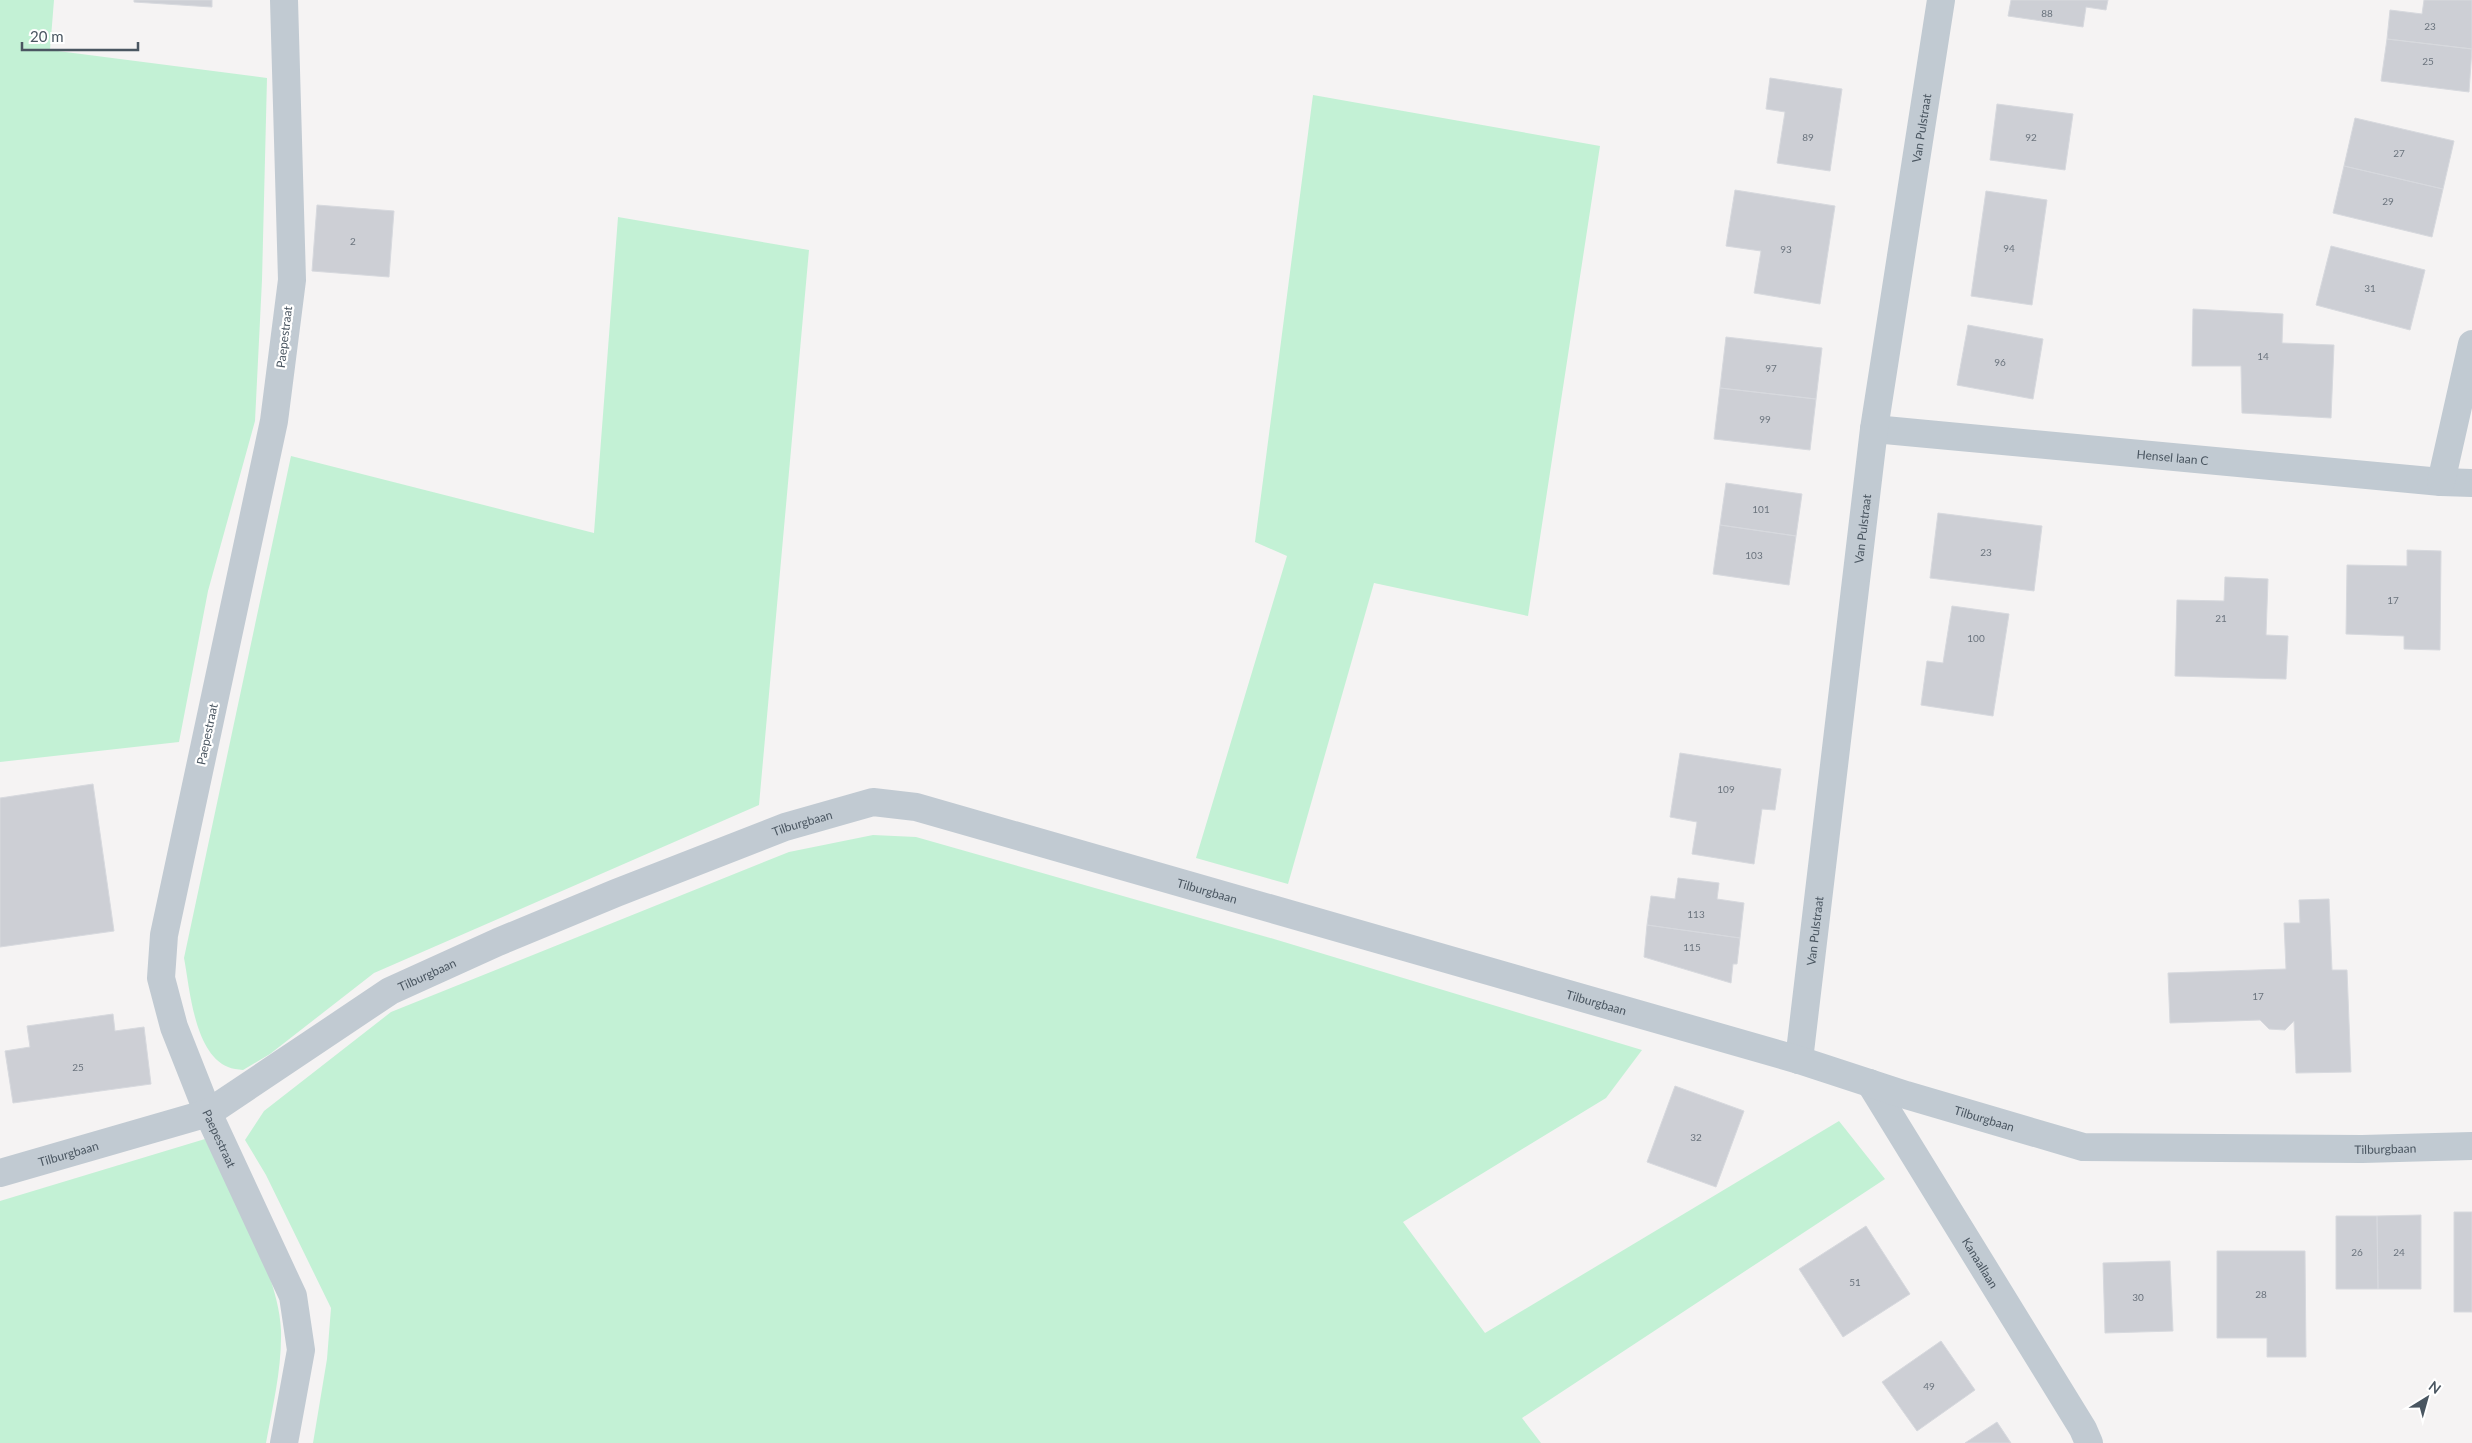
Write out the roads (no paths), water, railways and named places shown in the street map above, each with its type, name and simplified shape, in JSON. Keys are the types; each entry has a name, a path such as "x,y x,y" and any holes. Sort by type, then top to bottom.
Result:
{"street":[{"name":"Paepestraat","path":"284,0 291,289 274,420 166,926 161,978 174,1028 208,1113 293,1296 300,1350 284,1443"},
{"name":"Van Pulstraat","path":"1799,1060 1874,429 1941,0"},
{"path":"2441,482 2472,344"},
{"name":"Hensel laan C","path":"1874,429 2441,482 2472,482"},
{"name":"Tilburgbaan","path":"0,1173 208,1113 390,991 498,942 616,893 785,827 873,802 916,807 1799,1060 2083,1147 2362,1149 2472,1146"},
{"name":"Kanaallaan","path":"1870,1083 2083,1429 2089,1443"}]}
